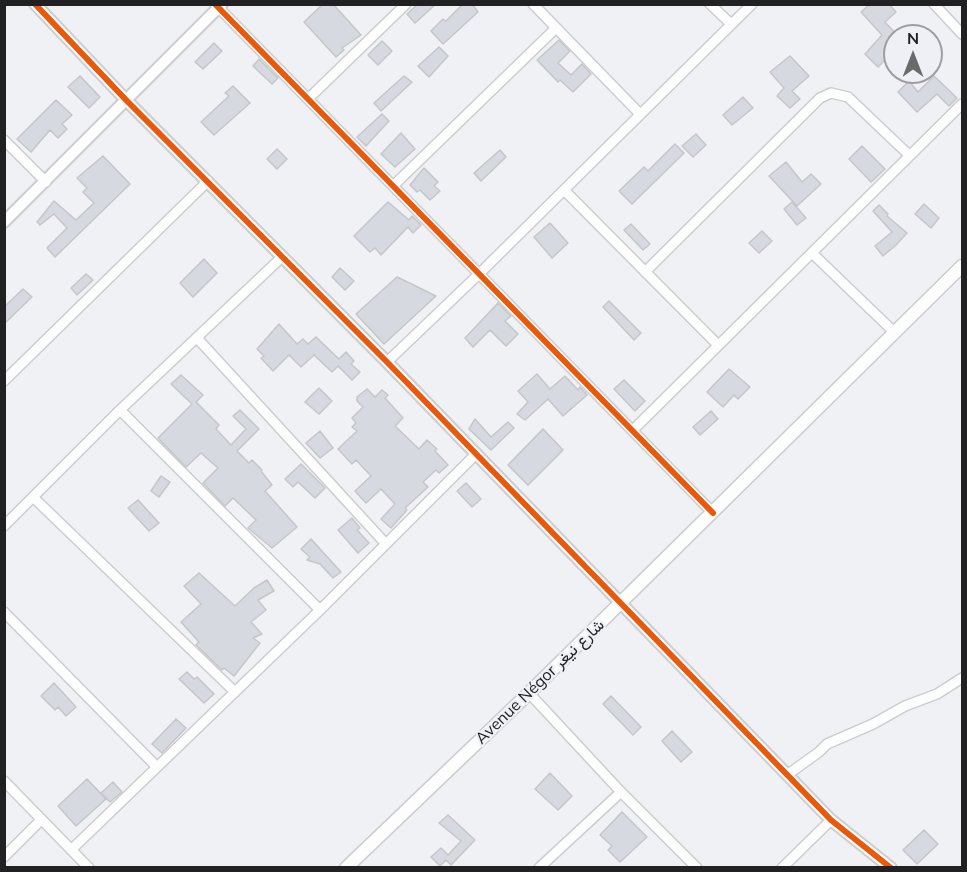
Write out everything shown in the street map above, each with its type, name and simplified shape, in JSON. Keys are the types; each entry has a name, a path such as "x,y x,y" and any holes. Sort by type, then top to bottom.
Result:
{"main road":[{"name":"Avenue Négor شارع نيغر","path":"346,867 529,693 963,266"}],"street":[{"path":"35,4 127,101 387,362 831,820 891,867"},
{"path":"308,99 406,4"},
{"path":"533,4 640,114"},
{"path":"710,4 731,24"},
{"path":"387,362 752,4"},
{"path":"934,4 963,34"},
{"path":"4,222 127,101 219,6 713,513"},
{"path":"393,186 556,28"},
{"path":"645,272 820,98 831,93 848,97 909,155"},
{"path":"633,430 963,104"},
{"path":"4,140 46,182"},
{"path":"4,381 208,182"},
{"path":"564,190 718,345"},
{"path":"812,253 894,332"},
{"path":"4,526 120,410 282,257"},
{"path":"197,338 386,544"},
{"path":"120,410 320,610"},
{"path":"71,850 320,610 476,454"},
{"path":"34,498 235,692"},
{"path":"4,612 157,767"},
{"path":"787,775 827,744 873,724 905,706 937,694 963,678"},
{"path":"529,693 621,792 697,867"},
{"path":"4,781 88,867"},
{"path":"539,867 621,792"},
{"path":"4,857 41,820"},
{"path":"782,867 831,820"}],"building":[{"path":"323,4 333,4 361,35 342,48 344,50 336,57 304,22"},
{"path":"418,4 436,4 415,23 407,14"},
{"path":"463,4 472,4 478,12 443,44 431,31 443,19 446,21"},
{"path":"870,4 889,4 896,12 885,22 887,24 883,24 883,62 878,67 865,54 882,35 861,12"},
{"path":"559,40 570,51 558,63 571,75 582,64 591,74 573,92 560,80 558,82 537,60"},
{"path":"382,41 392,51 378,65 368,55"},
{"path":"214,43 222,51 203,69 195,62"},
{"path":"439,47 448,56 429,77 418,66"},
{"path":"790,56 809,76 792,91 800,99 790,108 777,96 784,88 770,72"},
{"path":"259,59 278,78 272,84 253,66"},
{"path":"80,76 100,97 89,108 68,87"},
{"path":"404,76 412,82 381,111 374,103"},
{"path":"906,84 911,84 918,92 926,84 942,84 957,98 949,106 937,94 917,112 898,92"},
{"path":"233,86 250,103 214,135 201,122 229,96 225,93"},
{"path":"743,97 753,108 732,125 723,115"},
{"path":"56,100 72,115 62,124 67,129 58,138 50,130 31,152 17,139"},
{"path":"382,114 389,121 366,146 357,137"},
{"path":"401,133 415,149 395,167 381,154"},
{"path":"696,134 706,145 693,157 682,146"},
{"path":"675,144 684,153 632,204 619,191 644,167 648,171"},
{"path":"862,146 885,169 871,182 849,159"},
{"path":"277,149 287,159 277,169 267,159"},
{"path":"500,150 506,157 481,181 474,173"},
{"path":"103,156 130,184 55,257 47,248 67,228 54,214 40,225 37,222 54,201 76,220 94,203 83,192 87,188 77,178"},
{"path":"786,162 802,182 811,174 821,184 797,206 769,176"},
{"path":"424,168 438,182 434,186 440,191 430,200 420,190 417,192 410,185"},
{"path":"388,202 409,220 412,216 421,225 413,233 408,227 381,255 375,248 370,252 354,236"},
{"path":"792,202 806,218 797,225 784,209"},
{"path":"924,204 939,218 931,228 915,214"},
{"path":"879,205 888,214 887,216 907,233 883,256 875,246 892,232 873,211"},
{"path":"550,223 568,243 552,258 534,237"},
{"path":"631,224 650,244 643,250 624,230"},
{"path":"762,231 772,241 759,253 749,243"},
{"path":"204,259 217,273 193,297 180,283"},
{"path":"340,268 354,281 345,290 332,277"},
{"path":"86,274 93,280 77,295 71,288"},
{"path":"397,277 436,296 384,344 356,314"},
{"path":"23,289 32,297 4,324 4,307"},
{"path":"609,301 641,333 634,340 603,307"},
{"path":"498,303 511,316 505,321 518,334 506,346 490,330 473,347 465,338"},
{"path":"279,324 297,344 303,339 308,344 316,337 339,359 346,352 354,361 351,364 360,372 352,380 338,366 332,372 314,355 301,367 289,355 273,371 261,358 264,356 257,349"},
{"path":"729,369 750,387 738,399 734,395 723,407 707,392"},
{"path":"537,374 550,389 565,376 578,390 580,387 587,395 563,416 548,399 525,420 517,414 528,402 518,391"},
{"path":"181,375 203,395 196,402 219,425 216,429 231,445 246,429 233,416 240,410 259,429 237,451 249,463 252,460 262,470 272,485 265,491 297,527 272,548 248,528 256,520 233,498 225,506 203,483 218,468 201,453 186,467 158,438 192,404 171,384"},
{"path":"624,380 645,401 635,411 614,389"},
{"path":"319,388 332,401 319,414 305,402"},
{"path":"367,389 375,397 382,390 388,395 385,398 403,418 395,426 419,449 427,440 437,449 435,451 448,465 439,473 436,470 423,482 428,487 405,508 407,510 391,528 381,519 395,504 381,489 366,503 355,491 371,476 356,460 352,464 338,449 357,431 352,427 356,423 352,418 363,407 357,401 357,397"},
{"path":"711,411 718,419 700,435 693,427"},
{"path":"475,419 491,437 508,422 514,428 491,450 469,429"},
{"path":"543,429 563,450 528,485 508,465"},
{"path":"320,431 333,448 320,458 306,443"},
{"path":"301,464 325,488 315,498 298,482 293,487 285,479"},
{"path":"161,476 170,482 159,497 151,491"},
{"path":"466,483 481,499 472,507 457,491"},
{"path":"138,500 159,523 149,531 128,508"},
{"path":"352,518 360,528 357,530 369,543 358,553 338,530"},
{"path":"311,539 341,572 333,578 320,564 307,560 310,557 301,549"},
{"path":"199,573 235,606 254,588 267,580 274,591 258,600 266,610 251,622 262,634 253,638 260,643 234,676 224,668 222,670 196,645 199,642 181,622 201,604 184,586"},
{"path":"187,672 194,679 197,677 214,694 204,703 179,679"},
{"path":"54,683 76,707 66,716 58,707 55,710 41,696"},
{"path":"611,696 641,727 633,735 603,704"},
{"path":"176,719 186,728 162,753 152,744"},
{"path":"672,731 692,752 681,762 662,741"},
{"path":"550,773 572,796 558,810 535,789"},
{"path":"87,779 106,799 76,826 58,806"},
{"path":"113,782 122,792 110,802 101,793"},
{"path":"622,812 647,837 620,862 608,850 612,846 600,835"},
{"path":"448,815 475,840 451,865 446,860 440,866 431,857 441,848 448,855 461,841 439,823"},
{"path":"924,830 938,844 917,864 903,850"}],"cycle path":[{"path":"35,4 127,101 387,362 831,820 891,868"},
{"path":"215,4 713,513"}]}
